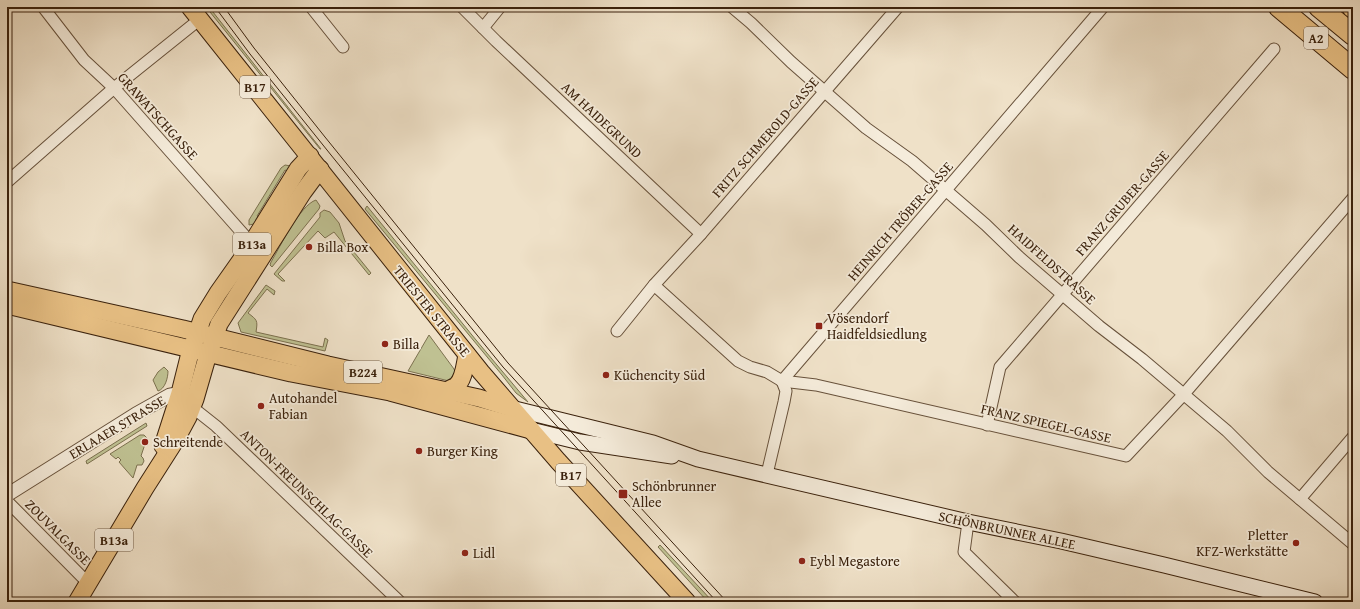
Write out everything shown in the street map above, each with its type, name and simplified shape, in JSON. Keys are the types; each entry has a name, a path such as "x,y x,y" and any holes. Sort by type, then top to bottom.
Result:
{"highway":[{"name":"A2","path":"1279,7 1353,69"},
{"name":"A2","path":"1319,7 1353,35"}],"main road":[{"name":"TRIESTER STRASSE","path":"195,13 467,355 531,430 687,602"},
{"name":"ERLAAER STRASSE","path":"192,407 203,343 202,319 252,244 298,170 315,163"},
{"name":"ERLAAER STRASSE","path":"180,393 203,343 254,270 303,192 315,163"},
{"name":"B224","path":"7,290 203,343 291,373 390,392 531,430"},
{"name":"B224","path":"7,305 203,343 328,365 479,398 512,408"},
{"path":"447,391 459,383 467,355"},
{"name":"B13a","path":"151,478 180,393"},
{"name":"B13a","path":"76,602 175,441 192,407"},
{"path":"512,408 653,443 698,459"},
{"path":"531,430 580,442 689,459 698,459"},
{"name":"SCHÖNBRUNNER ALLEE","path":"698,459 968,522 1061,541 1315,602"}],"street":[{"name":"GRAWATSCHGASSE","path":"43,7 84,60 114,88 252,244"},
{"path":"311,7 342,47"},
{"name":"AM HAIDEGRUND","path":"462,7 701,234"},
{"path":"483,28 500,7"},
{"name":"HAIDFELDSTRASSE","path":"732,7 751,23 791,62 866,128 912,161 986,224 1019,258 1099,326 1184,394 1227,431 1268,472 1353,544"},
{"name":"FRITZ SCHMEROLD-GASSE","path":"617,331 654,286 898,7"},
{"name":"HEINRICH TRÖBER-GASSE","path":"782,381 1103,7"},
{"path":"7,182 114,88 195,13"},
{"name":"FRANZ GRUBER-GASSE","path":"988,425 1000,367 1274,49"},
{"name":"FRANZ SPIEGEL-GASSE","path":"654,286 738,361 750,367 767,372 782,381 816,385 1126,456 1184,394 1353,198"},
{"path":"767,474 786,391 782,381"},
{"name":"ERLAAER STRASSE","path":"7,495 136,414 170,394 180,393"},
{"name":"ANTON-FREUNSCHLAG-GASSE","path":"192,407 216,426 400,602"},
{"path":"1300,499 1353,437"},
{"name":"ZOUVALGASSE","path":"7,501 88,583"},
{"path":"968,522 964,552 1016,602"}],"green space":[{"path":"206,7 209,7 321,149 320,149"},
{"path":"285,165 291,166 287,171 285,170 257,216 259,218 254,224 249,225 249,220 281,168"},
{"path":"316,200 320,206 319,209 272,267 270,265 271,262 291,227 303,210 310,203"},
{"path":"367,206 528,402 516,393 365,209"},
{"path":"324,210 330,212 339,223 345,241 371,273 369,275 334,232 325,238 318,231 278,274 285,281 282,281 274,274 320,217 320,213"},
{"path":"266,285 275,291 274,295 267,289 248,313 256,321 256,332 323,347 325,338 328,340 325,351 241,332 238,323"},
{"path":"429,335 454,369 455,372 449,381 408,371"},
{"path":"164,367 168,371 167,380 163,388 158,391 153,380 158,372"},
{"path":"146,423 147,426 87,464 86,461"},
{"path":"140,435 144,435 147,438 141,456 144,461 142,465 137,465 133,478 119,462 121,460 118,457 116,459 110,454"},
{"path":"660,545 713,602 708,602 658,547"}],"tram line":[{"path":"215,7 250,54 503,367 717,602"},
{"path":"224,7 254,48 508,363 727,602"}],"place":[{"name":"Billa Box","path":"309,247"},
{"name":"Vösendorf Haidfeldsiedlung","path":"819,326"},
{"name":"Billa","path":"385,344"},
{"name":"Küchencity Süd","path":"606,375"},
{"name":"Autohandel Fabian","path":"261,406"},
{"name":"Schreitende","path":"145,442"},
{"name":"Burger King","path":"419,451"},
{"name":"Schönbrunner Allee","path":"623,494"},
{"name":"Pletter KFZ-Werkstätte","path":"1296,543"},
{"name":"Lidl","path":"465,553"},
{"name":"Eybl Megastore","path":"802,561"}]}
